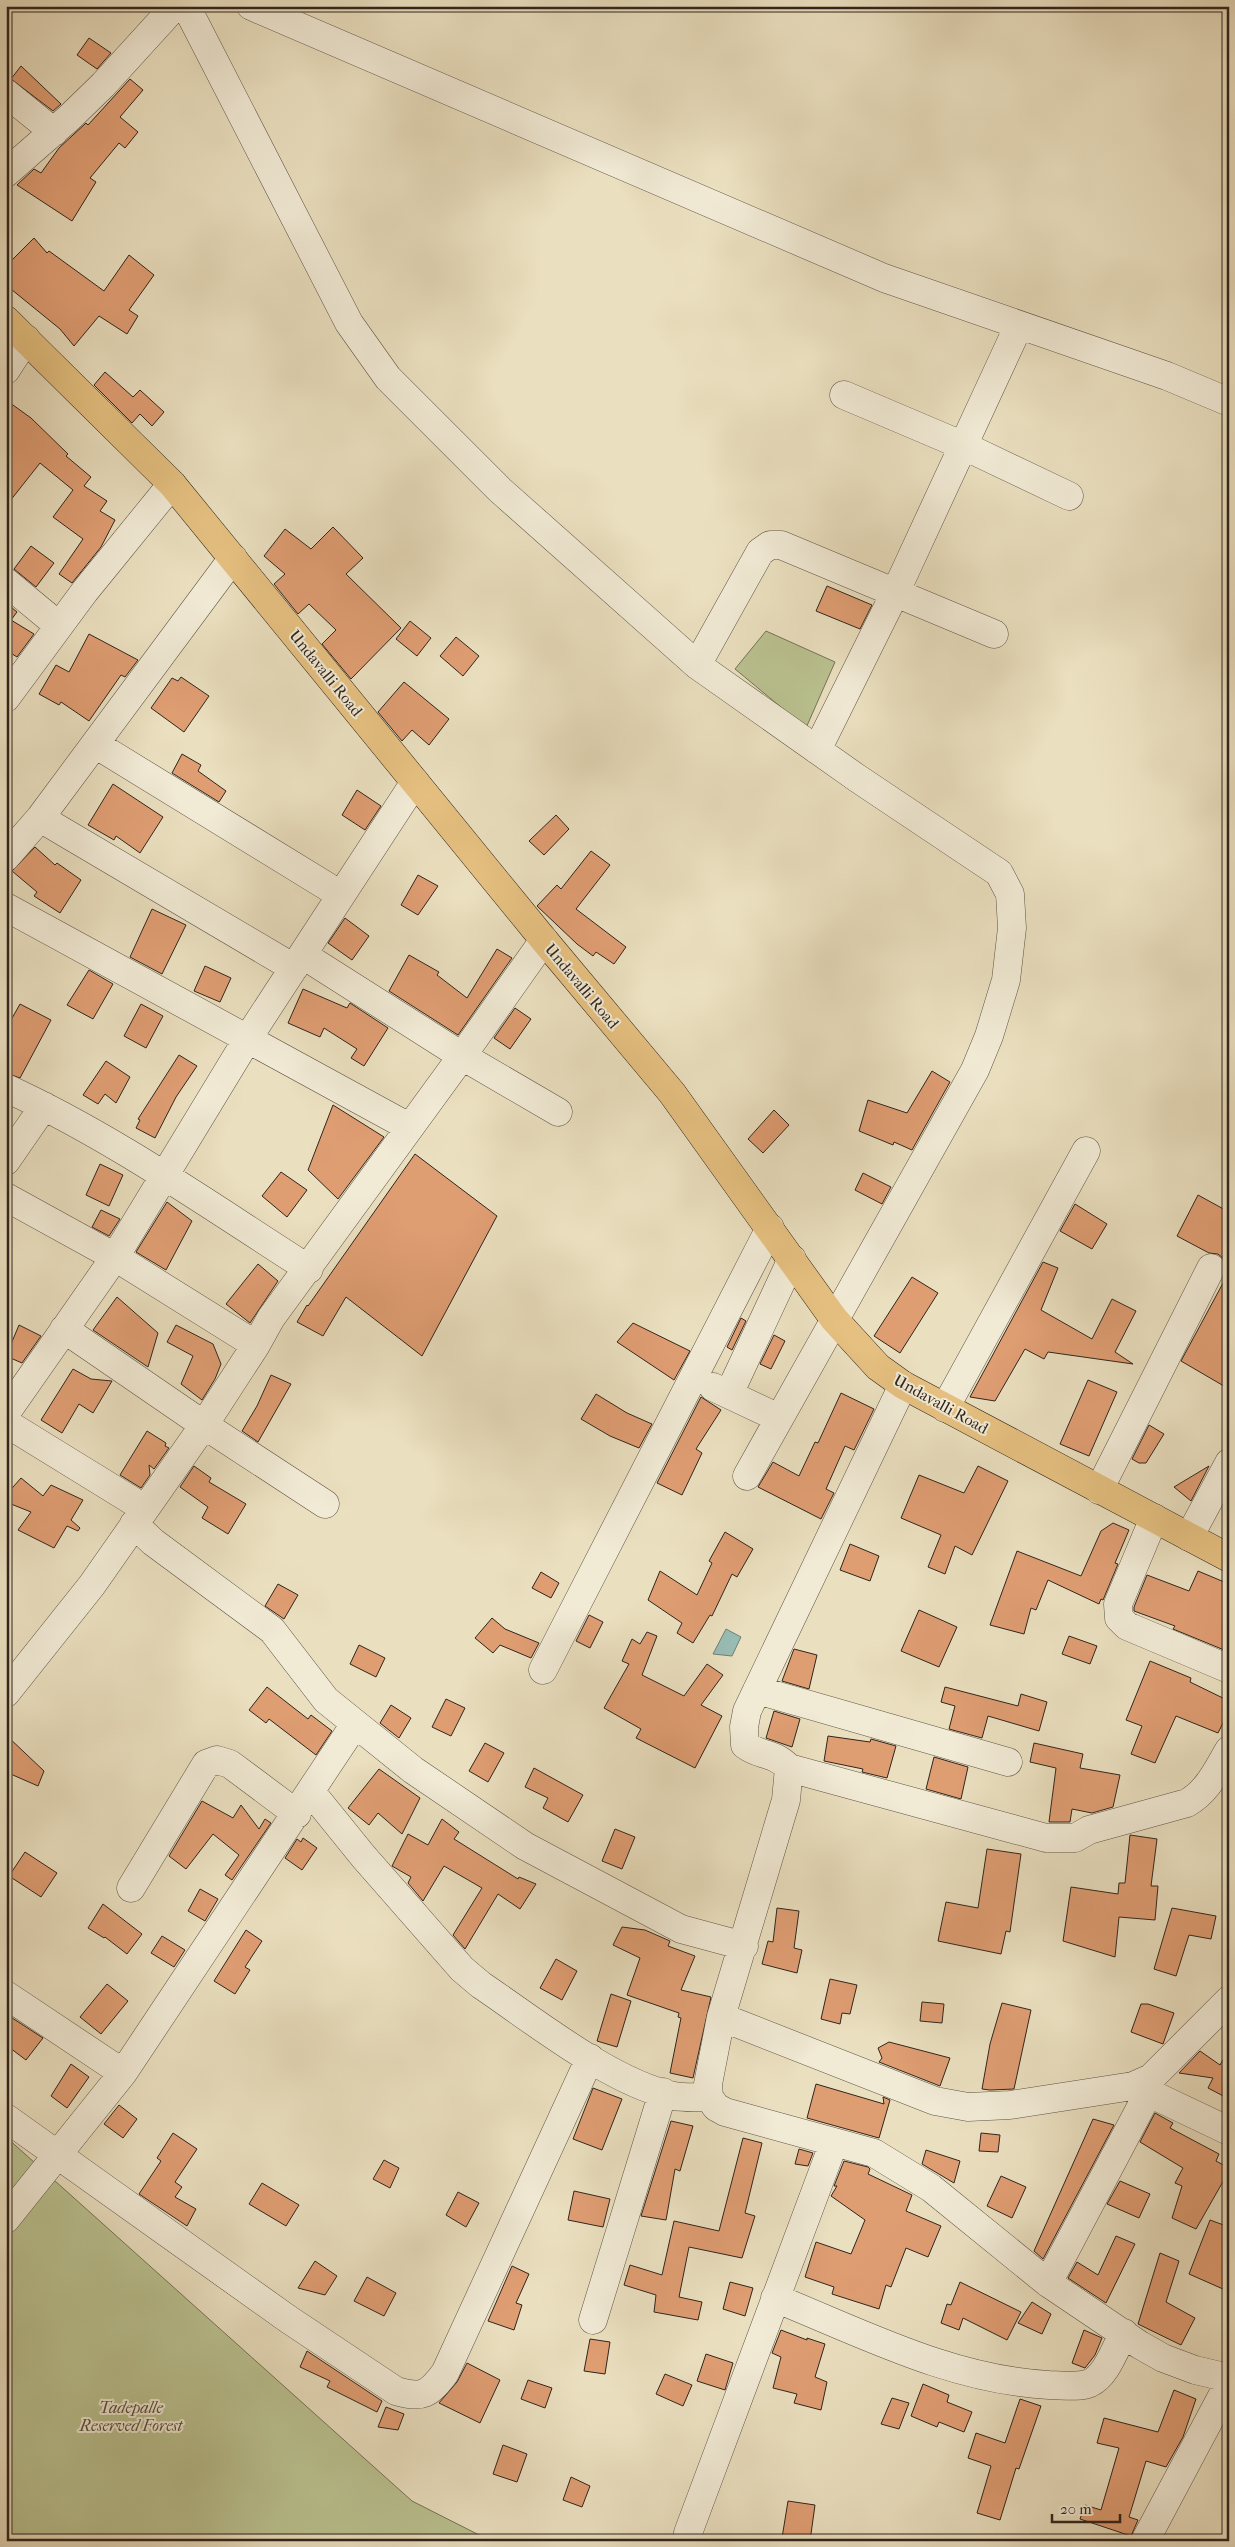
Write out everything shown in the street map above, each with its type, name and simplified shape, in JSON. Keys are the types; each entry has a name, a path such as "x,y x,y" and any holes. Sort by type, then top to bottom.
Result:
{"main road":[{"name":"Undavalli Road","path":"6,320 172,484 544,940 672,1093 834,1319 878,1367 903,1386 1229,1558"}],"street":[{"path":"6,173 54,132 103,85 175,6"},
{"path":"186,6 349,322 388,378 500,490 697,665 817,750 999,873 1010,894 1012,928 1006,980 989,1036 975,1070 747,1476"},
{"path":"251,6 884,278 1167,376 1229,402"},
{"path":"6,93 54,132"},
{"path":"817,750 896,591 1019,325"},
{"path":"6,370 26,339"},
{"path":"844,395 964,446 1069,496"},
{"path":"6,698 59,626 172,484"},
{"path":"697,665 760,552 770,545 781,545 896,591 994,634"},
{"path":"6,857 40,818 233,558"},
{"path":"6,582 59,626"},
{"path":"95,744 341,896"},
{"path":"6,1413 115,1257 248,1038 415,782"},
{"path":"40,818 298,961 558,1112"},
{"path":"6,907 409,1127"},
{"path":"6,1693 92,1585 204,1425 256,1345 271,1318 309,1269 544,940"},
{"path":"6,1088 44,1106 164,1176 309,1269"},
{"path":"6,1161 44,1106"},
{"path":"945,1408 1086,1151"},
{"path":"6,1197 115,1257 256,1345"},
{"path":"543,1670 770,1228"},
{"path":"729,1394 792,1259"},
{"path":"1099,1490 1211,1268"},
{"path":"64,1330 325,1504"},
{"path":"694,1378 779,1418"},
{"path":"903,1386 747,1711 744,1727 745,1745 752,1750 779,1757 789,1768 995,1826 1046,1838 1061,1839 1074,1838 1089,1830 1187,1803 1198,1796 1208,1785 1229,1750"},
{"path":"6,1423 139,1516 153,1542 272,1630 326,1700 413,1770 525,1846 681,1929 744,1946"},
{"path":"1189,1537 1229,1463"},
{"path":"1154,1518 1118,1604 1119,1618 1127,1626 1229,1669"},
{"path":"757,1690 1008,1762"},
{"path":"6,2219 123,2073 355,1724"},
{"path":"132,1888 206,1764 217,1760 230,1764 304,1803 462,1969 481,1985 615,2073 675,2096 709,2097"},
{"path":"789,1768 786,1800 744,1946 721,2017 708,2084 709,2097 716,2107 725,2112 874,2153 931,2188 1048,2283 1163,2358 1195,2370 1229,2378"},
{"path":"6,1995 123,2073"},
{"path":"1048,2283 1149,2085 1229,2000"},
{"path":"721,2017 935,2101 968,2107 1010,2105 1149,2085 1229,2131"},
{"path":"6,2118 288,2319 396,2391 414,2396 431,2391 446,2373 590,2058"},
{"path":"592,2320 664,2092"},
{"path":"688,2533 834,2142"},
{"path":"776,2298 945,2367 1012,2383 1077,2386 1090,2383 1100,2376 1124,2333"},
{"path":"1146,2540 1229,2383"}],"green space":[{"path":"766,631 835,662 806,728 735,669"},
{"name":"Tadepalle Reserved Forest","path":"6,2137 412,2501 491,2541 6,2541"}],"water":[{"path":"726,1629 741,1637 732,1656 713,1654"}],"building":[{"path":"89,38 111,53 97,69 77,55"},
{"path":"21,66 61,104 53,111 11,79"},
{"path":"130,79 143,90 120,117 138,132 125,148 119,143 90,178 96,182 72,221 17,185 34,169 41,173 59,148 86,123 88,125"},
{"path":"34,238 47,253 49,251 104,291 129,255 154,275 129,310 138,316 127,334 99,316 74,346 60,329 6,285 6,266"},
{"path":"105,372 133,397 140,390 164,412 152,426 140,414 132,423 94,385"},
{"path":"6,400 31,418 68,454 66,456 91,477 84,486 107,501 100,511 115,520 101,547 72,583 59,574 83,539 53,517 73,490 40,463 6,506"},
{"path":"333,527 363,558 346,574 401,628 351,679 322,644 336,630 309,604 298,614 274,584 285,574 264,556 285,529 311,549"},
{"path":"31,546 54,563 36,587 14,569"},
{"path":"827,586 872,605 860,629 816,611"},
{"path":"6,603 17,612 11,620 34,634 17,657 6,650"},
{"path":"410,621 431,638 417,656 396,639"},
{"path":"89,634 138,660 125,677 121,675 89,721 61,702 59,705 39,694 56,665 69,672"},
{"path":"456,637 479,656 463,676 440,656"},
{"path":"181,677 209,696 184,732 151,708 172,678 178,681"},
{"path":"404,682 449,719 429,745 412,730 402,741 378,712"},
{"path":"182,754 201,765 198,771 226,791 219,802 172,773"},
{"path":"113,784 163,817 140,853 116,836 114,840 88,825"},
{"path":"357,790 381,806 365,830 342,815"},
{"path":"556,815 569,829 544,855 529,841"},
{"path":"35,847 55,865 57,863 81,880 60,913 34,896 37,892 12,871"},
{"path":"591,851 610,865 576,909 626,947 614,964 596,952 593,956 577,944 537,906 557,885 561,889"},
{"path":"418,875 438,886 418,915 401,905"},
{"path":"152,909 186,925 162,974 130,957"},
{"path":"345,918 369,936 352,960 328,943"},
{"path":"497,949 512,958 458,1035 389,991 409,955 439,972 437,975 467,998"},
{"path":"205,966 231,978 220,1002 194,991"},
{"path":"89,970 113,984 93,1019 67,1005"},
{"path":"303,989 347,1008 350,1003 388,1028 364,1066 351,1058 357,1049 324,1028 320,1037 288,1023"},
{"path":"20,1004 51,1020 20,1078 6,1073 6,1029"},
{"path":"141,1004 163,1016 146,1048 124,1036"},
{"path":"515,1008 531,1019 510,1049 494,1038"},
{"path":"179,1055 197,1066 176,1097 155,1138 136,1128 140,1120 138,1119"},
{"path":"106,1061 130,1077 116,1103 105,1094 98,1104 83,1095"},
{"path":"932,1071 950,1082 912,1150 894,1142 893,1145 859,1131 868,1100 907,1113"},
{"path":"333,1105 384,1137 338,1199 308,1170"},
{"path":"774,1110 789,1125 763,1153 748,1139"},
{"path":"415,1154 497,1216 422,1356 346,1297 323,1336 297,1322 307,1305"},
{"path":"100,1164 123,1175 109,1206 86,1195"},
{"path":"281,1172 307,1190 287,1217 262,1196"},
{"path":"863,1173 891,1187 882,1204 855,1190"},
{"path":"1198,1195 1229,1212 1229,1263 1218,1254 1209,1253 1177,1236"},
{"path":"167,1202 192,1221 166,1270 136,1252"},
{"path":"1075,1204 1107,1224 1092,1249 1060,1231"},
{"path":"101,1210 120,1219 109,1236 92,1227"},
{"path":"1043,1262 1058,1268 1041,1310 1092,1339 1112,1299 1136,1311 1115,1352 1133,1364 1048,1352 1044,1359 1025,1349 995,1401 970,1397"},
{"path":"258,1264 278,1281 250,1323 226,1304"},
{"path":"1229,1272 1229,1389 1181,1361"},
{"path":"912,1277 938,1293 900,1353 874,1336"},
{"path":"117,1297 158,1333 148,1367 93,1330"},
{"path":"741,1318 746,1321 732,1350 727,1347"},
{"path":"633,1323 690,1351 674,1380 617,1342"},
{"path":"19,1325 41,1336 22,1363 6,1356"},
{"path":"176,1325 213,1344 221,1364 215,1379 202,1400 181,1384 193,1356 167,1342"},
{"path":"774,1335 785,1341 771,1369 760,1364"},
{"path":"73,1369 91,1379 112,1381 93,1413 79,1404 62,1433 41,1420"},
{"path":"271,1375 291,1384 258,1442 242,1431 257,1406"},
{"path":"1088,1380 1117,1392 1089,1456 1060,1444"},
{"path":"841,1393 874,1409 854,1450 845,1446 826,1489 834,1493 821,1519 758,1487 773,1462 799,1476 815,1442 818,1443"},
{"path":"596,1394 627,1413 652,1424 639,1448 610,1436 581,1419"},
{"path":"701,1397 721,1410 696,1449 702,1453 682,1495 657,1483"},
{"path":"1149,1425 1164,1434 1146,1463 1139,1463 1132,1459"},
{"path":"147,1431 166,1443 165,1446 169,1448 154,1469 149,1465 150,1475 141,1488 120,1475"},
{"path":"194,1466 211,1478 209,1482 246,1504 228,1534 202,1518 208,1507 180,1487"},
{"path":"978,1466 1008,1481 972,1555 955,1546 945,1574 928,1567 941,1535 901,1518 919,1475 964,1493"},
{"path":"1209,1466 1191,1501 1174,1487"},
{"path":"21,1478 43,1496 51,1485 83,1500 71,1520 80,1528 78,1531 67,1526 54,1548 18,1530 31,1512 6,1502 6,1495"},
{"path":"1113,1523 1129,1530 1115,1563 1118,1564 1103,1600 1101,1599 1099,1604 1048,1580 1036,1610 1031,1608 1024,1634 990,1625 1017,1551 1081,1576 1101,1531"},
{"path":"725,1532 753,1549 737,1577 732,1574 712,1616 710,1615 693,1643 677,1633 682,1623 648,1600 660,1571 697,1595 712,1563 709,1561"},
{"path":"850,1544 879,1556 870,1581 840,1570"},
{"path":"1198,1571 1229,1584 1229,1652 1173,1629 1175,1626 1134,1611 1147,1575 1189,1591"},
{"path":"541,1572 559,1583 551,1598 532,1588"},
{"path":"278,1584 298,1595 284,1619 265,1606"},
{"path":"919,1610 957,1627 939,1667 901,1651"},
{"path":"589,1615 603,1622 590,1648 576,1641"},
{"path":"492,1618 505,1629 539,1643 531,1658 500,1645 493,1653 475,1638"},
{"path":"647,1632 657,1636 642,1675 684,1696 707,1664 723,1675 701,1705 722,1716 695,1768 636,1738 641,1729 604,1708 629,1664 622,1661 632,1639 640,1644"},
{"path":"1069,1636 1097,1646 1090,1664 1062,1654"},
{"path":"359,1645 385,1658 376,1677 350,1664"},
{"path":"794,1649 817,1655 809,1689 782,1681"},
{"path":"1150,1661 1191,1678 1190,1682 1229,1701 1229,1711 1218,1733 1176,1716 1155,1763 1131,1754 1142,1726 1126,1720"},
{"path":"267,1687 308,1719 311,1715 332,1731 316,1755 269,1719 266,1723 249,1710"},
{"path":"945,1687 1018,1706 1021,1694 1047,1702 1039,1731 988,1716 982,1738 949,1729 955,1706 941,1702"},
{"path":"446,1699 465,1708 451,1736 432,1727"},
{"path":"391,1705 411,1718 399,1738 380,1723"},
{"path":"774,1711 800,1719 792,1747 766,1738"},
{"path":"6,1735 44,1771 38,1786 6,1772"},
{"path":"828,1736 870,1742 871,1739 896,1746 887,1778 862,1772 863,1769 824,1761"},
{"path":"485,1743 504,1753 488,1782 469,1771"},
{"path":"1034,1743 1083,1754 1080,1768 1120,1775 1113,1807 1092,1813 1072,1809 1070,1822 1049,1822 1056,1768 1030,1762"},
{"path":"934,1757 968,1767 961,1799 926,1789"},
{"path":"534,1768 583,1795 568,1822 543,1808 548,1798 525,1787"},
{"path":"379,1769 420,1798 402,1834 378,1813 369,1825 348,1808"},
{"path":"202,1801 233,1818 241,1805 259,1829 265,1819 271,1823 232,1880 225,1875 239,1855 213,1834 186,1869 169,1856"},
{"path":"442,1819 459,1832 454,1839 518,1879 519,1877 536,1884 520,1909 498,1894 465,1949 453,1935 482,1888 444,1866 423,1901 408,1883 411,1877 392,1866 408,1834 428,1845"},
{"path":"615,1829 635,1837 622,1869 602,1861"},
{"path":"1130,1835 1157,1839 1151,1886 1158,1886 1155,1920 1119,1917 1115,1957 1063,1941 1071,1887 1118,1894 1119,1883 1125,1883"},
{"path":"303,1838 317,1848 302,1870 285,1858 297,1839 301,1842"},
{"path":"987,1849 1021,1854 1010,1932 1006,1931 1001,1954 938,1941 946,1902 978,1908"},
{"path":"25,1852 57,1873 41,1897 9,1876"},
{"path":"200,1889 218,1899 205,1921 188,1911"},
{"path":"103,1904 142,1934 127,1954 105,1937 88,1928"},
{"path":"777,1908 799,1911 794,1948 802,1950 797,1973 762,1964 768,1941 773,1942"},
{"path":"1172,1908 1216,1916 1211,1939 1189,1935 1176,1976 1154,1969"},
{"path":"622,1927 645,1930 670,1941 668,1946 695,1956 681,1990 711,1997 693,2078 670,2073 681,2018 678,2017 679,2013 627,1995 640,1958 613,1945"},
{"path":"246,1930 262,1941 245,1967 250,1970 235,1994 214,1981"},
{"path":"162,1936 185,1950 174,1967 151,1953"},
{"path":"556,1959 577,1971 562,2000 540,1988"},
{"path":"830,1979 857,1985 850,2014 842,2013 840,2024 821,2019"},
{"path":"107,1984 128,2001 101,2034 80,2017"},
{"path":"611,1994 631,2001 617,2047 597,2041"},
{"path":"922,2002 944,2004 942,2023 920,2021"},
{"path":"1002,2003 1031,2010 1014,2089 982,2089 990,2044"},
{"path":"1141,2004 1148,2004 1174,2013 1163,2044 1131,2032"},
{"path":"6,2014 43,2038 26,2060 6,2045"},
{"path":"889,2042 950,2058 940,2086 879,2062 882,2058 878,2048"},
{"path":"1229,2049 1229,2099 1208,2088 1213,2078 1179,2073 1200,2051 1220,2065"},
{"path":"71,2064 89,2077 67,2108 51,2096"},
{"path":"816,2084 884,2104 883,2097 890,2100 879,2138 807,2118"},
{"path":"593,2088 622,2099 602,2150 573,2139"},
{"path":"119,2105 137,2119 123,2138 104,2124"},
{"path":"1155,2113 1173,2123 1170,2128 1219,2154 1216,2161 1229,2168 1196,2229 1172,2218 1182,2186 1175,2183 1183,2168 1140,2142"},
{"path":"1093,2119 1114,2125 1043,2259 1034,2251"},
{"path":"671,2121 693,2126 680,2171 675,2169 666,2220 641,2216"},
{"path":"173,2133 197,2149 175,2182 182,2187 175,2197 196,2209 187,2226 139,2194 161,2161 157,2158"},
{"path":"981,2133 1000,2135 998,2152 979,2151"},
{"path":"743,2138 762,2143 745,2213 755,2216 742,2258 689,2247 679,2297 702,2302 698,2320 654,2312 656,2295 624,2285 630,2265 662,2275 674,2221 719,2231"},
{"path":"799,2149 813,2153 808,2166 795,2164"},
{"path":"926,2150 960,2161 954,2183 922,2164"},
{"path":"384,2160 399,2168 390,2188 373,2179"},
{"path":"844,2161 868,2167 870,2169 868,2174 912,2195 906,2211 941,2226 928,2257 906,2248 891,2287 886,2285 879,2309 832,2294 834,2287 805,2277 816,2242 851,2254 865,2220 831,2196 837,2186 834,2186"},
{"path":"1001,2176 1026,2187 1012,2218 987,2206"},
{"path":"1120,2181 1150,2194 1139,2218 1107,2204"},
{"path":"262,2183 299,2205 286,2226 249,2204"},
{"path":"574,2191 610,2199 603,2227 568,2220"},
{"path":"458,2192 479,2203 466,2227 446,2215"},
{"path":"1210,2220 1229,2227 1229,2276 1223,2289 1189,2274"},
{"path":"1116,2236 1135,2244 1106,2303 1068,2278 1077,2262 1098,2275"},
{"path":"1160,2253 1179,2261 1166,2302 1195,2318 1181,2345 1138,2324"},
{"path":"315,2261 337,2276 325,2295 298,2288"},
{"path":"512,2266 529,2274 516,2303 522,2305 514,2330 488,2321"},
{"path":"367,2277 396,2293 384,2316 354,2301"},
{"path":"730,2282 753,2288 745,2316 723,2309"},
{"path":"960,2282 1021,2312 1007,2340 963,2318 959,2330 941,2323 947,2304 951,2305"},
{"path":"1032,2302 1051,2314 1042,2334 1018,2323"},
{"path":"781,2330 807,2340 807,2338 825,2344 815,2377 827,2382 821,2410 794,2403 797,2394 773,2388 781,2357 772,2353"},
{"path":"1084,2330 1102,2338 1095,2355 1085,2368 1072,2363"},
{"path":"590,2339 610,2342 605,2374 584,2371"},
{"path":"307,2351 382,2401 377,2412 327,2387 330,2381 300,2367"},
{"path":"706,2354 733,2363 725,2390 697,2381"},
{"path":"467,2363 500,2380 480,2423 439,2403 457,2382"},
{"path":"665,2374 692,2385 683,2406 656,2394"},
{"path":"528,2380 552,2388 545,2408 521,2399"},
{"path":"923,2384 949,2395 947,2402 972,2412 964,2432 939,2422 937,2427 911,2416"},
{"path":"1174,2390 1196,2399 1183,2437 1166,2467 1146,2461 1129,2517 1138,2520 1131,2536 1080,2519 1085,2505 1101,2510 1119,2448 1097,2443 1104,2418 1158,2432"},
{"path":"892,2398 909,2403 899,2429 881,2424"},
{"path":"1020,2399 1041,2406 1019,2469 1016,2468 1000,2520 977,2513 991,2466 968,2458 976,2433 1005,2443"},
{"path":"386,2407 404,2414 398,2430 378,2427"},
{"path":"503,2445 527,2454 517,2482 493,2474"},
{"path":"571,2477 590,2486 582,2507 563,2500"},
{"path":"788,2501 815,2505 810,2541 782,2538"}]}
